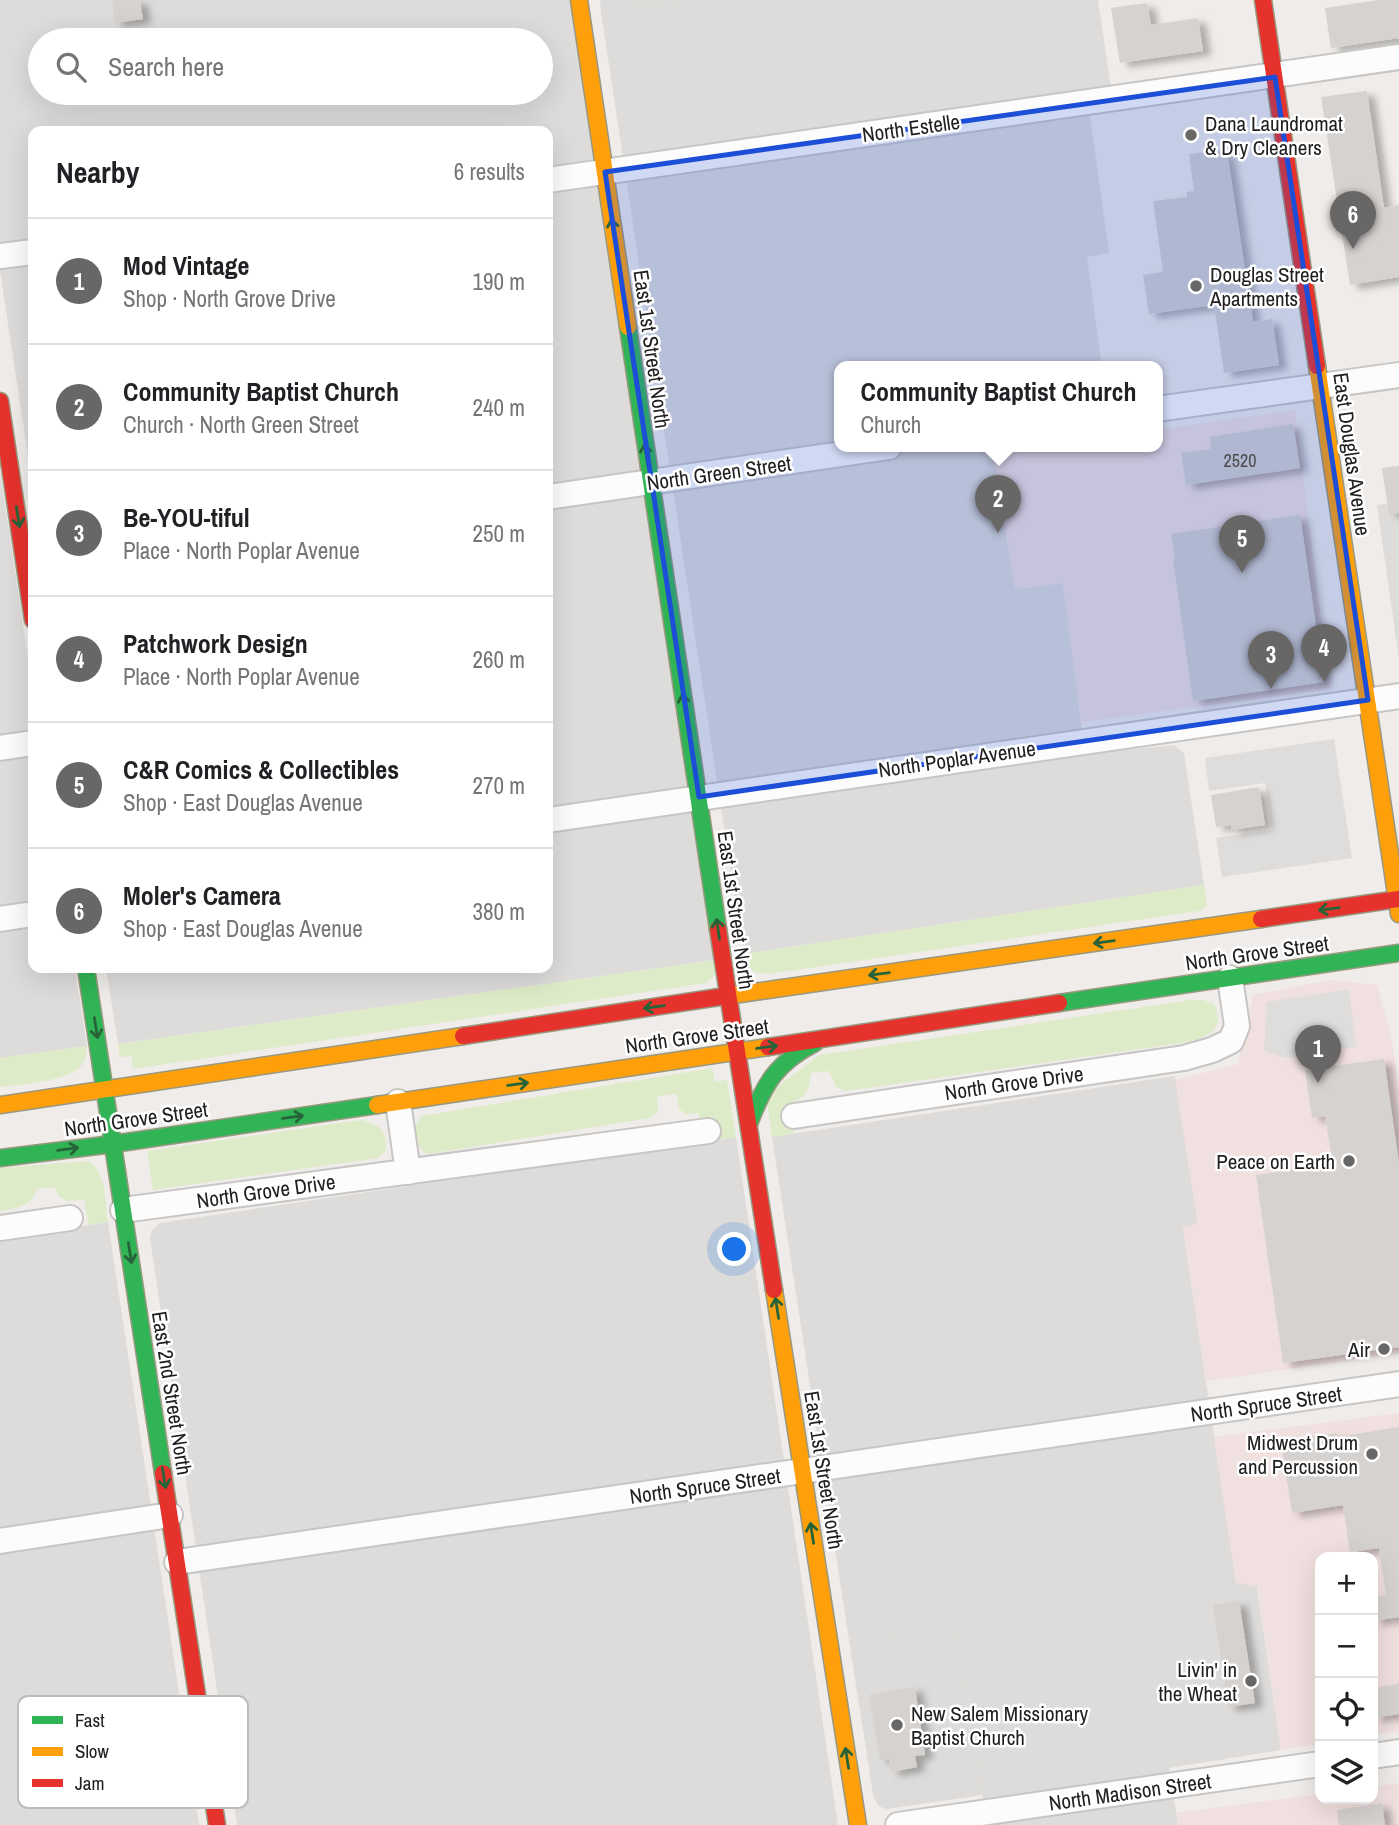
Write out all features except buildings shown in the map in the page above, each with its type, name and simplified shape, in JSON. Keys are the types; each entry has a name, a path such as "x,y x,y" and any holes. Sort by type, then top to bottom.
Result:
{"street":[{"name":"East 1st Street North","path":"579,0 727,996 858,1825"},
{"name":"East Douglas Avenue","path":"1263,0 1398,904"},
{"name":"North Estelle","path":"553,179 1399,57"},
{"path":"0,256 28,252"},
{"path":"1163,408 1399,375"},
{"path":"1,411 28,560"},
{"name":"North Green Street","path":"553,496 856,452"},
{"name":"North Poplar Avenue","path":"553,819 1399,696"},
{"path":"0,748 28,744"},
{"name":"North Grove Street","path":"0,1105 727,996 1398,904"},
{"path":"0,919 28,915"},
{"name":"North Grove Street","path":"0,1158 113,1144 1399,953"},
{"name":"East 2nd Street North","path":"87,973 197,1696"},
{"name":"North Grove Drive","path":"794,1116 1184,1058 1212,1050 1231,1041 1237,1026 1230,978"},
{"path":"748,1124 762,1087 782,1063 798,1051 827,1038"},
{"path":"398,1101 408,1172"},
{"name":"North Grove Drive","path":"123,1210 708,1131"},
{"path":"0,1228 70,1218"},
{"name":"North Spruce Street","path":"177,1562 1399,1384"},
{"path":"0,1541 170,1515"},
{"path":"1378,1755 1399,1752"},
{"name":"North Madison Street","path":"898,1825 1315,1765"}],"highlighted area":[{"path":"1275,77 1368,700 699,797 605,172"}],"shaded area":[{"path":"0,0 570,0 715,960 118,1044 107,973 553,973 553,126 28,126 28,456 0,271"},
{"path":"600,0 684,0 601,12"},
{"path":"684,0 1098,0 1111,88 1087,94 1109,253 1087,257 1101,361 834,361 834,452 993,452 1015,589 1063,583 1085,754 1174,745 1184,753 1204,885 743,954 601,12"},
{"path":"1295,410 1330,689 1081,722 1063,583 1015,589 993,453 1163,452 1163,429"},
{"path":"0,471 28,658 28,973 76,973 87,1046 0,1058"},
{"path":"1399,502 1399,659 1377,505"},
{"path":"1334,739 1352,858 1222,877 1216,838 1272,830 1265,783 1209,791 1205,758"},
{"path":"1332,980 1377,985 1391,1036 1399,1088 1399,1353 1206,1381 1183,1227 1198,1224 1175,1080 1238,1064 1253,995"},
{"path":"1349,989 1356,1047 1285,1058 1264,1051 1267,1002"},
{"path":"1175,1076 1198,1224 1183,1228 1236,1582 1256,1580 1281,1750 1169,1768 1178,1825 987,1825 954,1623 849,1640 772,1137"},
{"path":"736,1137 838,1825 237,1825 234,1808 248,1808 248,1696 218,1696 150,1238 152,1230 160,1223"},
{"path":"108,1222 180,1696 18,1696 18,1808 196,1808 199,1825 0,1825 0,1239"},
{"path":"1399,1413 1399,1731 1378,1734 1378,1552 1315,1552 1315,1745 1281,1750 1258,1587 1236,1583 1214,1437"},
{"path":"954,1623 982,1795 887,1809 878,1806 873,1794 849,1640"},
{"path":"1399,1783 1399,1825 1178,1825 1176,1813 1315,1795 1315,1804 1378,1804 1378,1786"}],"green space":[{"path":"1204,885 1207,906 1199,911 769,974 755,972 747,967 743,954"},
{"path":"715,960 715,975 706,983 133,1069 131,1056 120,1057 118,1044"},
{"path":"1191,1000 1214,1004 1218,1020 1209,1034 1188,1042 846,1091 836,1087 829,1071 811,1073 806,1092 800,1099 790,1103 794,1133 772,1137 767,1102 774,1089 820,1055"},
{"path":"87,1046 84,1062 69,1074 45,1081 0,1087 0,1058"},
{"path":"712,1068 715,1082 727,1080 736,1137 703,1142 698,1113 686,1114 679,1109 677,1094 657,1096 658,1112 650,1118 428,1154 418,1146 413,1136 422,1116"},
{"path":"361,1120 377,1126 385,1137 386,1150 378,1158 153,1190 147,1151"},
{"path":"89,1161 95,1166 102,1181 108,1222 89,1225 84,1200 68,1201 59,1197 55,1187 37,1189 27,1203 0,1211 0,1168"}],"traffic: fast":[{"path":"628,327 718,929"},
{"path":"1059,1003 1399,953"},
{"path":"87,973 163,1473"},
{"path":"749,1124 760,1097 773,1076 790,1058 815,1043"},
{"path":"0,1158 377,1105"}],"traffic: slow":[{"path":"579,0 628,327"},
{"path":"1317,366 1399,914"},
{"path":"726,996 1261,919"},
{"path":"0,1105 463,1036"},
{"path":"377,1105 768,1047"},
{"path":"774,1290 858,1825"}],"traffic: jam":[{"path":"1263,0 1317,366"},
{"path":"0,401 28,587"},
{"path":"1261,919 1399,899"},
{"path":"718,929 774,1290"},
{"path":"463,1036 726,996"},
{"path":"768,1047 1059,1003"},
{"path":"163,1473 197,1696"},
{"path":"214,1808 217,1825"}],"place":[{"name":"Dana Laundromat & Dry Cleaners","path":"1191,135"},
{"name":"Moler's Camera","path":"1353,249"},
{"name":"Douglas Street Apartments","path":"1196,286"},
{"name":"Community Baptist Church","path":"998,533"},
{"name":"C&R Comics & Collectibles","path":"1242,573"},
{"name":"Patchwork Design","path":"1324,682"},
{"name":"Be-YOU-tiful","path":"1271,689"},
{"name":"Mod Vintage","path":"1318,1083"},
{"name":"Peace on Earth","path":"1349,1161"},
{"name":"Air","path":"1384,1349"},
{"name":"Midwest Drum and Percussion","path":"1372,1454"},
{"name":"Livin' in the Wheat","path":"1251,1681"},
{"name":"New Salem Missionary Baptist Church","path":"897,1725"}]}
